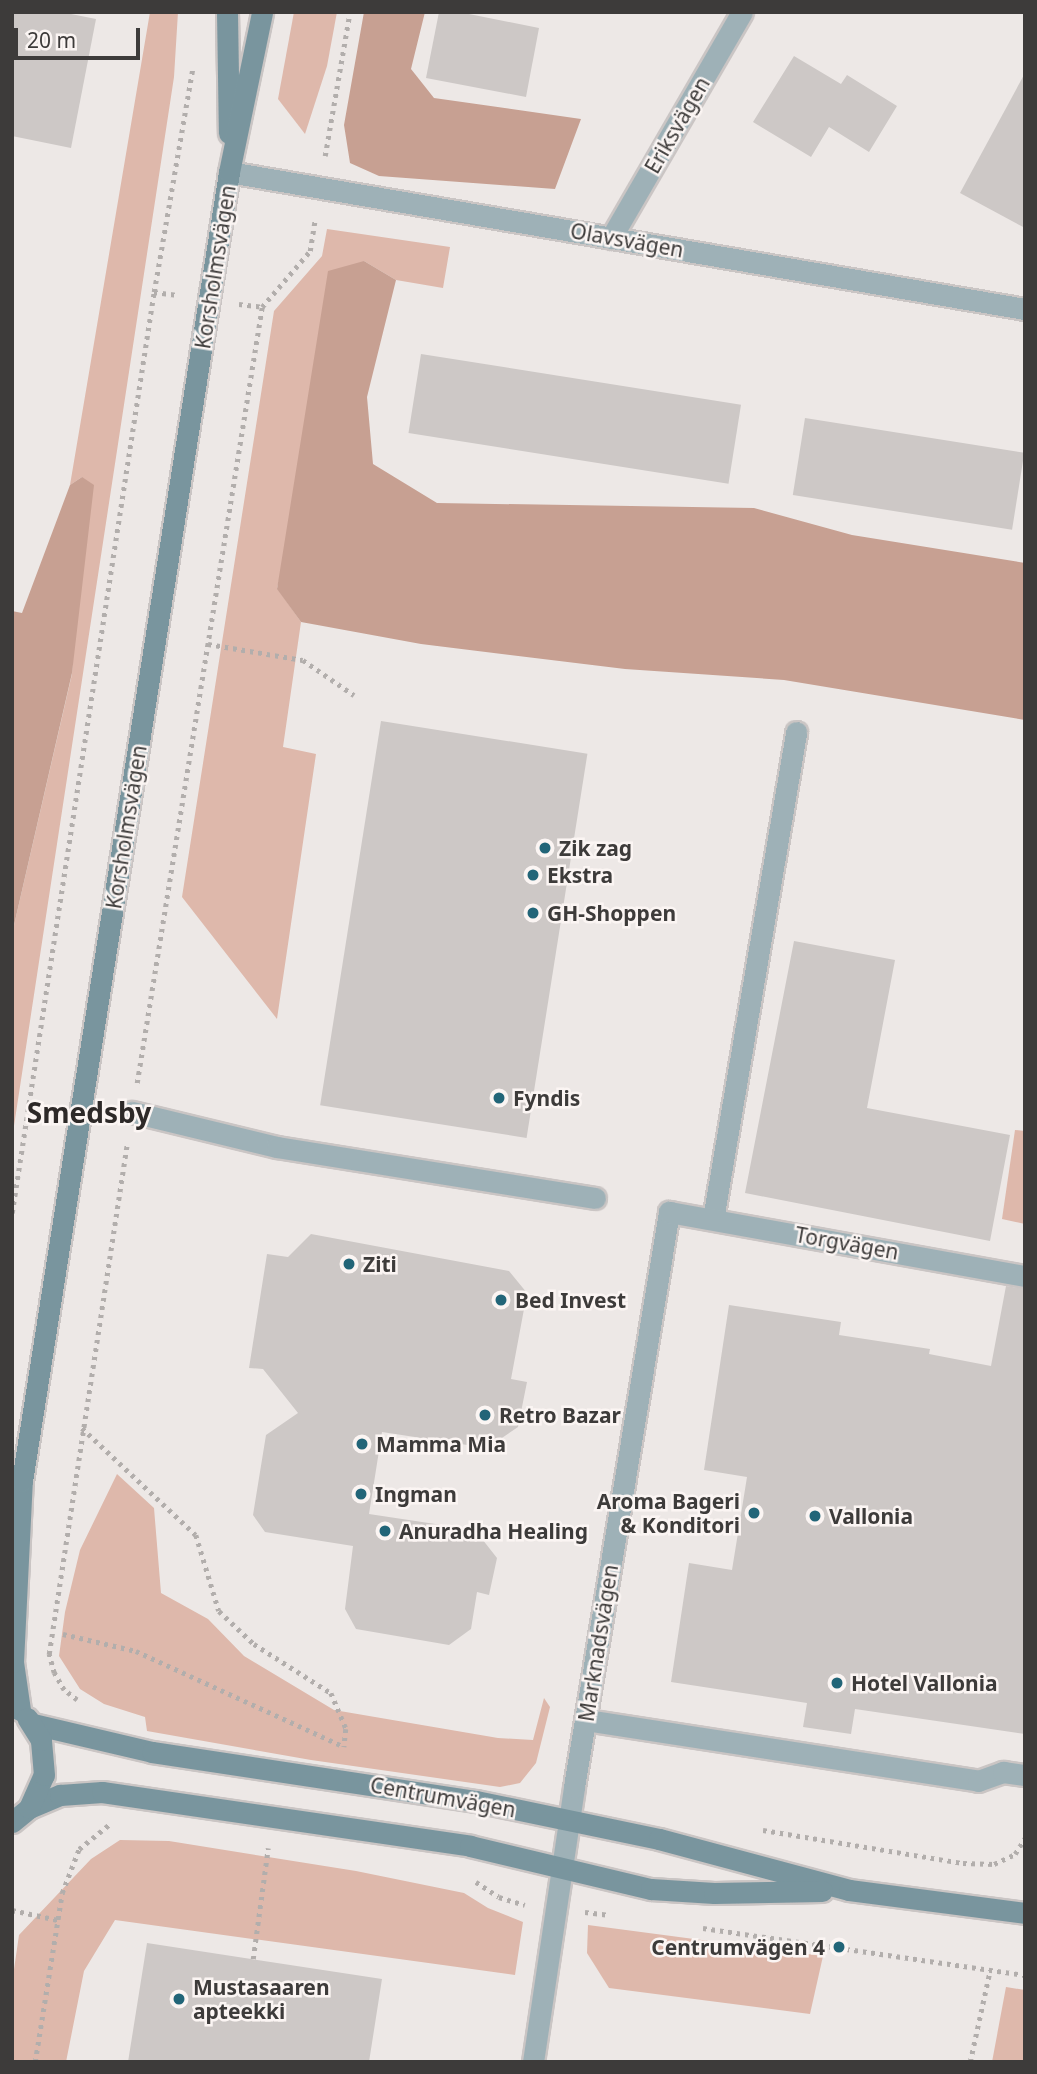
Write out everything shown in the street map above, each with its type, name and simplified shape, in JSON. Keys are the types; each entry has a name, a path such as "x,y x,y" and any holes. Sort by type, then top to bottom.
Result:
{"main road":[{"name":"Korsholmsvägen","path":"227,12 229,172"},
{"name":"Korsholmsvägen","path":"18,1819 44,1775 41,1740 22,1713 13,1662 22,1481 229,172 262,12"},
{"name":"Korsholmsvägen","path":"12,1511 22,1481"},
{"name":"Centrumvägen","path":"22,1713 152,1752 476,1801 659,1839 849,1890 1025,1913"},
{"name":"Centrumvägen","path":"18,1819 60,1795 115,1794 470,1846 651,1889 714,1892 849,1890"}],"street":[{"name":"Eriksvägen","path":"611,238 743,12"},
{"name":"Olavsvägen","path":"229,172 1025,309"},
{"path":"713,1219 796,732"},
{"path":"132,1112 277,1147 595,1198"},
{"name":"Torgvägen","path":"669,1212 1025,1276"},
{"name":"Marknadsvägen","path":"533,2062 569,1821 669,1212"},
{"path":"586,1720 978,1781 1003,1772 1025,1775"}],"path":[{"path":"80,1703 64,1690 54,1673 49,1654 132,1112 262,307 310,251 350,12"},
{"path":"12,1213 150,319 195,55"},
{"path":"208,645 303,660 355,695"},
{"path":"64,1634 136,1651 344,1746 346,1729 331,1693 254,1644 219,1611 197,1535 82,1428"},
{"path":"35,2062 62,1893 79,1849 110,1824 115,1794"},
{"path":"253,1959 268,1847"},
{"path":"555,1909 621,1916"},
{"path":"12,1910 58,1920"},
{"path":"702,1927 1025,1975"},
{"path":"970,2062 990,1970"}],"shaded area":[{"path":"150,12 178,12 174,77 12,1139 12,934 72,674 82,477 70,485"},
{"path":"294,12 337,12 327,66 305,134 278,99"},
{"path":"364,12 425,12 411,69 434,98 581,119 555,189 379,176 350,163 344,125"},
{"path":"327,229 450,247 443,288 396,280 364,261 277,588 301,622 283,747 316,754 277,1019 182,897 274,311 322,256"},
{"path":"364,261 396,280 367,397 373,464 437,503 754,508 852,535 1025,563 1025,720 784,680 625,669 421,644 301,622 277,589 328,271"},
{"path":"82,477 94,485 72,673 12,934 12,611 22,613 70,485"},
{"path":"1015,1130 1025,1131 1025,1224 1002,1219"},
{"path":"117,1474 154,1508 161,1593 208,1619 244,1656 334,1710 498,1738 533,1740 544,1698 550,1707 536,1763 520,1783 500,1787 311,1760 147,1731 145,1717 104,1704 80,1689 59,1656 65,1612 80,1550"},
{"path":"120,1840 169,1841 356,1871 464,1893 488,1908 523,1922 515,1975 115,1920 84,1971 66,2062 12,2062 12,1983 19,1935 91,1859"},
{"path":"588,1925 823,1956 810,2014 609,1988 587,1953"},
{"path":"1006,1987 1025,1990 1025,2062 992,2062"}],"building":[{"path":"12,12 61,12 96,19 71,148 12,136"},
{"path":"439,12 459,12 539,28 526,97 426,78"},
{"path":"794,56 841,84 847,75 897,106 869,152 829,127 811,157 753,122"},
{"path":"1025,73 1025,228 960,193"},
{"path":"421,354 741,405 728,484 408,433"},
{"path":"805,418 1024,453 1012,530 793,495"},
{"path":"381,721 587,754 527,1138 320,1105"},
{"path":"794,941 895,960 867,1108 1010,1135 990,1241 745,1193"},
{"path":"311,1234 509,1271 527,1293 511,1379 527,1382 518,1427 487,1448 382,1432 369,1514 475,1530 497,1558 489,1595 477,1592 471,1629 449,1645 356,1629 345,1609 353,1546 265,1532 253,1515 266,1435 298,1413 263,1369 249,1368 267,1254 288,1257"},
{"name":"Vallonia","path":"1006,1286 1025,1289 1025,1734 855,1709 851,1734 803,1727 807,1703 671,1682 689,1563 732,1570 747,1477 704,1470 729,1305 841,1322 839,1335 930,1349 929,1354 991,1366"},
{"path":"147,1943 382,1979 369,2062 128,2062"}],"place":[{"name":"Zik zag","path":"545,848"},
{"name":"Ekstra","path":"533,875"},
{"name":"GH-Shoppen","path":"533,913"},
{"name":"Fyndis","path":"499,1098"},
{"name":"Ziti","path":"349,1264"},
{"name":"Bed Invest","path":"501,1300"},
{"name":"Retro Bazar","path":"485,1415"},
{"name":"Mamma Mia","path":"362,1444"},
{"name":"Ingman","path":"361,1494"},
{"name":"Aroma Bageri & Konditori","path":"754,1513"},
{"name":"Vallonia","path":"815,1516"},
{"name":"Anuradha Healing","path":"385,1531"},
{"name":"Hotel Vallonia","path":"837,1683"},
{"name":"Centrumvägen 4","path":"839,1947"},
{"name":"Mustasaaren apteekki","path":"179,1999"}],"district":[{"name":"Smedsby","path":"89,1112"}]}
